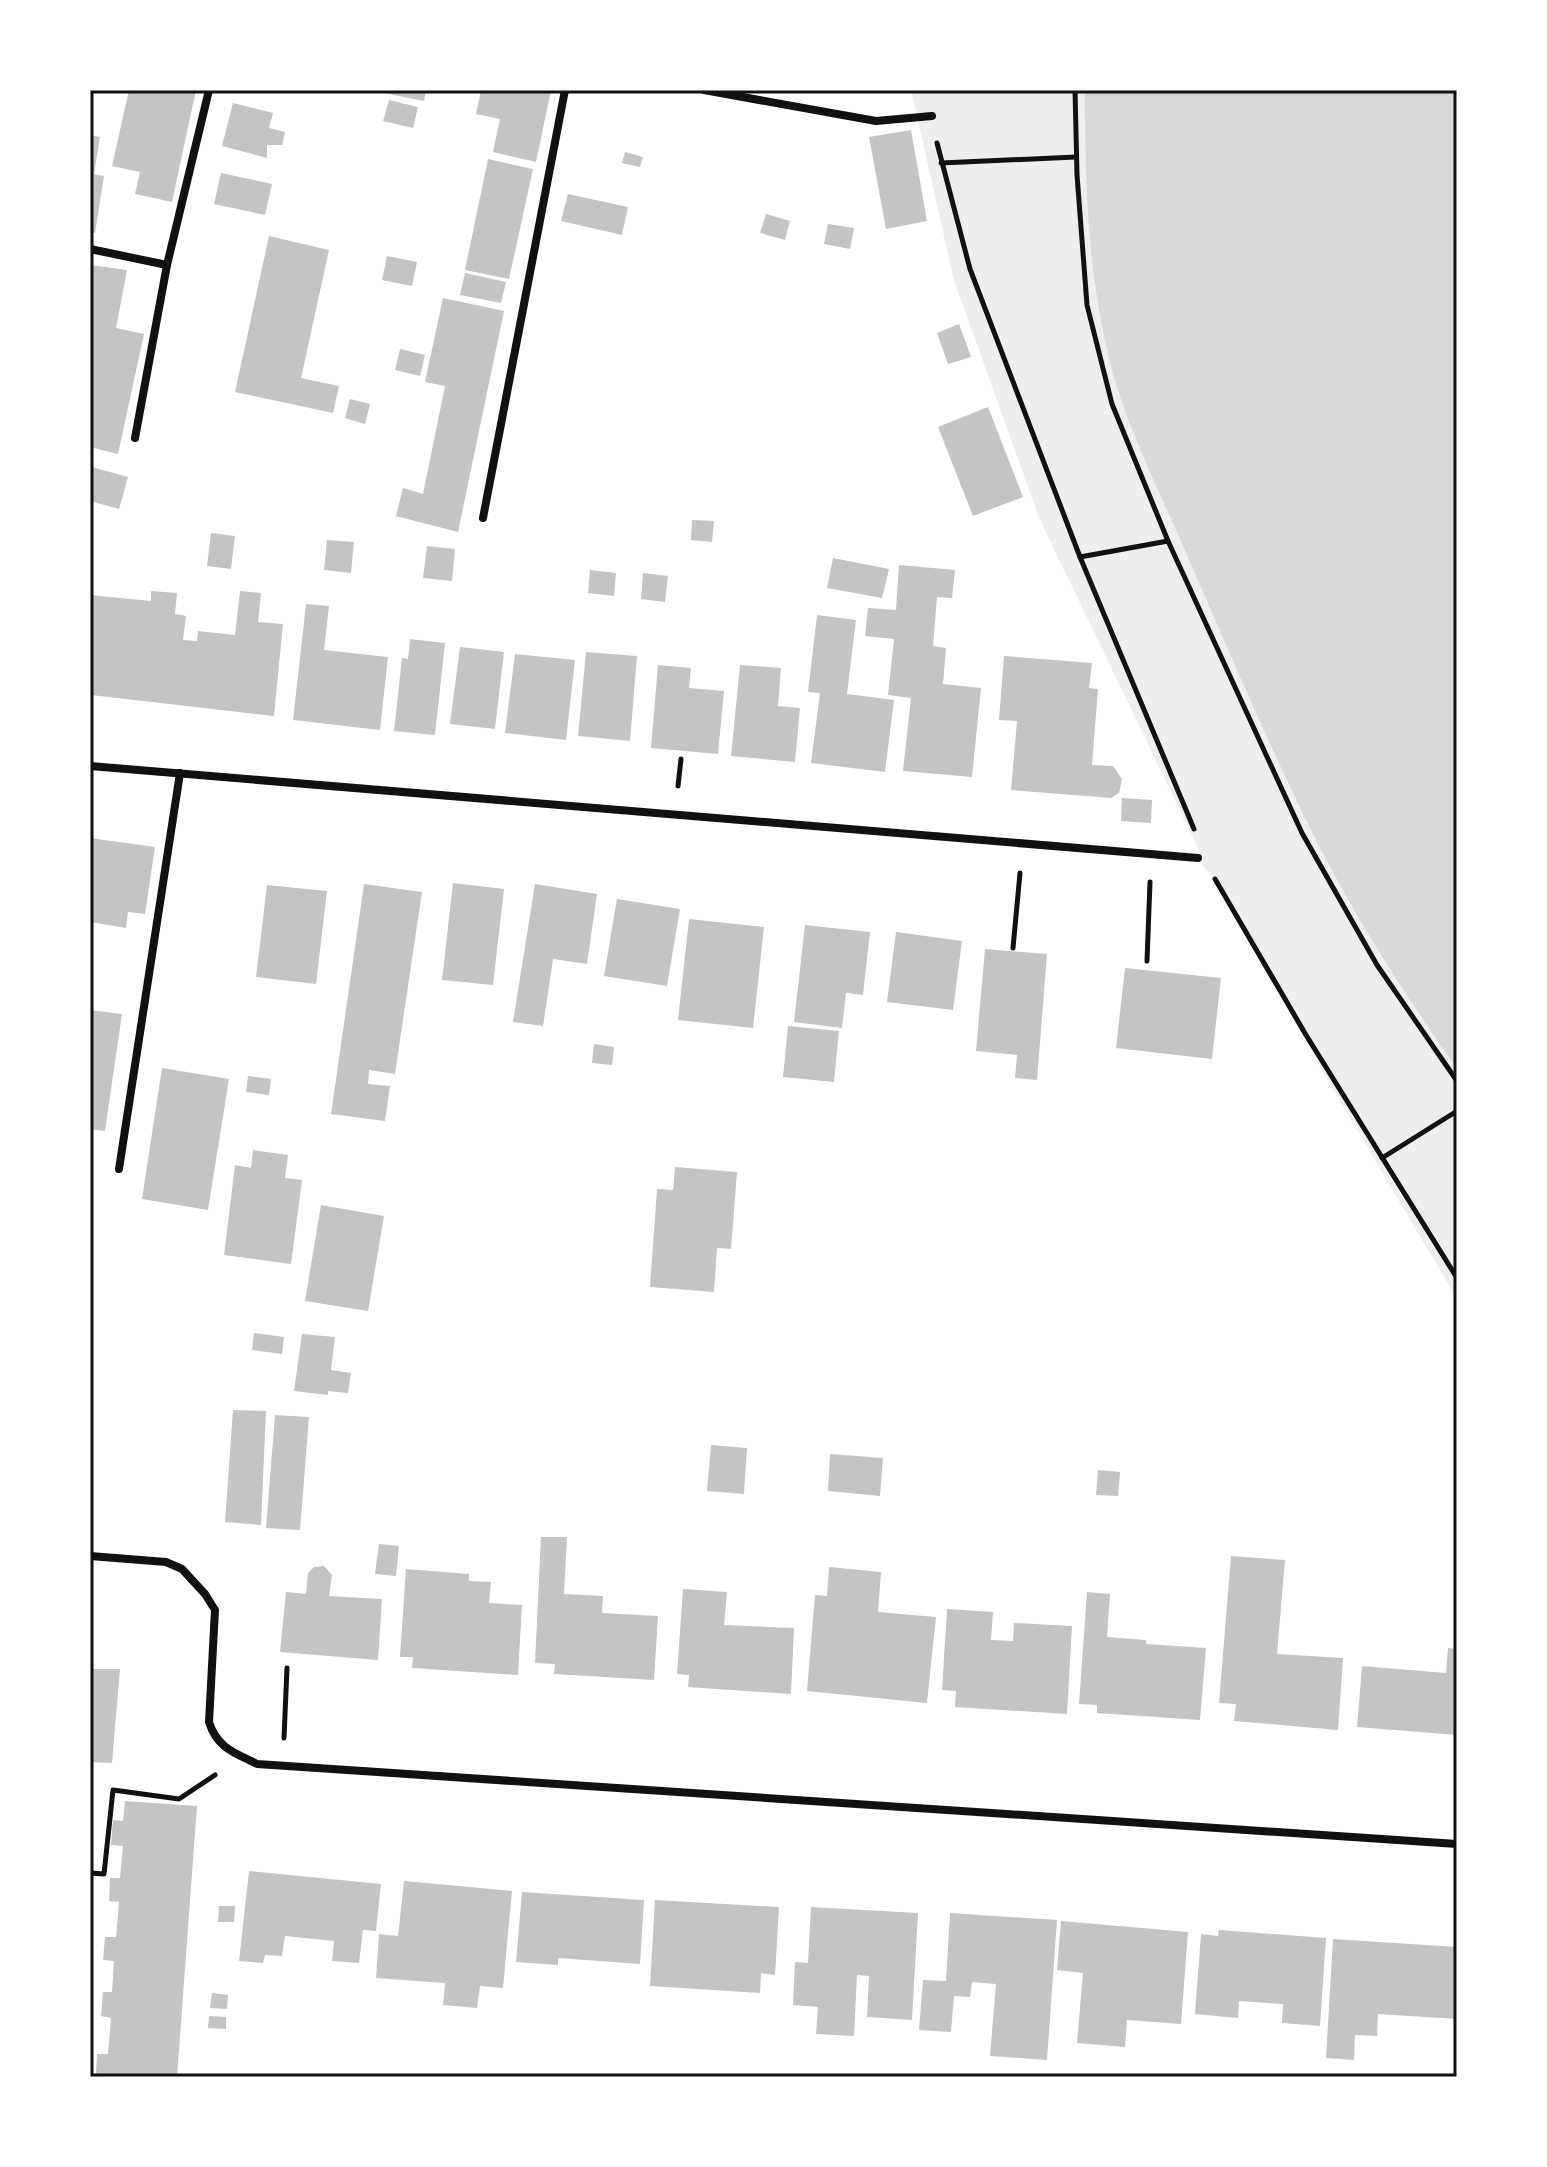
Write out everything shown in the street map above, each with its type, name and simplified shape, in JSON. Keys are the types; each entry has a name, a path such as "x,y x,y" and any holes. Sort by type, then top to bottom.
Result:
{"street":[{"path":"135,438 167,265 209,90"},
{"path":"483,518 565,90"},
{"path":"704,90 876,121 932,116"},
{"path":"90,249 167,265"},
{"path":"90,766 1198,858"},
{"path":"119,1169 180,773"},
{"path":"90,1556 166,1562 182,1569 205,1594 215,1610 209,1722 214,1739 257,1764 1457,1844"}],"path":[{"path":"1075,90 1076,157 1087,305 1112,404 1168,541 1302,833 1377,965 1457,1081"},
{"path":"932,116 941,163 970,269 1080,557 1198,839"},
{"path":"941,163 1076,157"},
{"path":"1080,557 1168,541"},
{"path":"677,796 681,759"},
{"path":"1013,948 1021,870"},
{"path":"1212,870 1306,1035 1456,1275"},
{"path":"1147,961 1150,880"},
{"path":"1382,1158 1457,1111"},
{"path":"284,1738 287,1668"},
{"path":"90,1873 104,1874 113,1790 179,1799 243,1757"}],"shaded area":[{"path":"911,90 1457,90 1457,1299 1331,1086 1217,882 1202,865 1198,848 1040,520 954,281"},
{"path":"1085,90 1457,90 1457,1069 1382,956 1315,838 1251,701 1133,431 1114,377 1095,285 1087,187"}],"building":[{"path":"129,90 196,90 172,202 135,194 140,172 112,166"},
{"path":"385,90 426,90 424,101 384,93"},
{"path":"481,90 551,90 536,162 493,152 500,119 476,114"},
{"path":"389,100 418,107 413,128 383,121"},
{"path":"233,103 273,113 269,128 285,132 282,145 267,145 267,158 222,146"},
{"path":"911,130 927,221 886,229 869,137"},
{"path":"90,135 100,137 94,174 104,176 95,233 90,232"},
{"path":"625,152 643,157 640,167 622,163"},
{"path":"488,159 533,169 509,279 465,270"},
{"path":"221,173 272,184 265,215 214,204"},
{"path":"568,194 628,207 622,235 561,221"},
{"path":"766,214 790,221 785,240 760,233"},
{"path":"828,224 854,228 850,249 824,244"},
{"path":"269,236 329,250 301,378 339,386 333,413 235,392"},
{"path":"387,256 417,262 412,286 382,280"},
{"path":"90,265 127,270 116,328 144,334 118,454 90,447"},
{"path":"465,273 506,282 501,303 460,295"},
{"path":"443,298 504,311 458,532 396,516 403,488 423,494 445,386 425,382"},
{"path":"959,324 971,357 948,364 937,333"},
{"path":"400,349 425,355 420,376 395,370"},
{"path":"350,399 370,404 365,424 345,418"},
{"path":"988,407 1023,497 973,516 938,427"},
{"path":"92,467 128,477 119,509 90,501"},
{"path":"692,520 714,521 712,542 691,540"},
{"path":"211,533 235,536 231,569 207,566"},
{"path":"327,540 354,542 351,573 324,570"},
{"path":"427,546 455,549 452,581 423,578"},
{"path":"833,558 889,569 882,598 827,588"},
{"path":"899,565 955,570 952,598 937,597 933,646 946,648 943,684 981,688 972,777 903,771 911,698 888,695 894,639 865,636 868,608 896,610"},
{"path":"590,570 616,573 614,596 588,593"},
{"path":"643,573 668,576 665,602 641,599"},
{"path":"151,591 177,593 175,614 186,616 183,640 197,641 198,631 235,635 240,591 261,593 258,622 283,624 274,716 91,695 90,595 151,601"},
{"path":"306,604 329,606 324,650 388,657 380,730 293,720"},
{"path":"817,615 856,620 847,694 894,700 885,772 811,763 820,693 808,692"},
{"path":"410,639 445,643 435,735 394,731 402,658 408,659"},
{"path":"460,647 504,652 495,729 450,724"},
{"path":"586,652 637,656 630,741 578,736"},
{"path":"515,654 575,660 566,740 505,733"},
{"path":"1004,656 1092,663 1089,688 1098,689 1092,765 1113,766 1122,779 1119,793 1111,798 1011,790 1017,721 999,720"},
{"path":"658,665 691,668 689,688 724,691 718,754 651,748"},
{"path":"740,665 781,668 778,706 800,708 795,762 731,756"},
{"path":"1122,798 1152,800 1151,823 1121,821"},
{"path":"90,838 155,847 145,914 128,912 126,928 90,922"},
{"path":"453,883 504,889 493,985 442,980"},
{"path":"364,884 422,892 395,1074 369,1070 368,1084 390,1086 385,1121 331,1114"},
{"path":"535,884 597,894 587,964 553,959 543,1026 513,1022"},
{"path":"267,885 327,891 316,984 256,977"},
{"path":"617,899 680,909 667,986 604,976"},
{"path":"689,919 764,927 753,1028 678,1020"},
{"path":"805,925 870,932 863,995 846,993 842,1028 794,1022"},
{"path":"896,932 962,941 953,1010 887,1002"},
{"path":"985,949 1047,954 1037,1080 1015,1078 1017,1055 976,1051"},
{"path":"1125,968 1221,978 1212,1059 1116,1048"},
{"path":"90,1010 122,1014 105,1131 90,1129"},
{"path":"788,1026 839,1031 834,1082 783,1077"},
{"path":"594,1044 614,1047 612,1065 592,1063"},
{"path":"162,1068 229,1079 208,1210 142,1199"},
{"path":"248,1076 271,1079 269,1095 246,1092"},
{"path":"253,1150 288,1155 285,1178 302,1180 291,1264 224,1255 235,1165 251,1168"},
{"path":"675,1167 737,1172 731,1249 717,1248 714,1292 650,1287 657,1189 673,1190"},
{"path":"321,1205 384,1216 368,1311 305,1301"},
{"path":"254,1333 284,1337 282,1354 252,1350"},
{"path":"302,1334 335,1337 331,1370 351,1373 348,1393 328,1391 328,1395 294,1391"},
{"path":"233,1410 266,1411 261,1525 225,1522"},
{"path":"275,1415 309,1417 300,1530 266,1528"},
{"path":"711,1445 747,1448 744,1494 707,1491"},
{"path":"830,1454 883,1458 880,1496 828,1491"},
{"path":"1098,1470 1120,1472 1118,1496 1096,1495"},
{"path":"541,1537 567,1537 564,1594 603,1596 602,1613 658,1616 654,1680 554,1674 555,1664 535,1663"},
{"path":"379,1544 399,1546 396,1576 375,1574"},
{"path":"1231,1556 1285,1560 1277,1654 1343,1658 1338,1730 1234,1721 1236,1704 1219,1703"},
{"path":"324,1566 332,1575 329,1596 382,1599 378,1660 280,1652 286,1592 306,1594 308,1573 314,1567"},
{"path":"829,1567 881,1572 878,1612 936,1617 927,1703 807,1691 815,1595 827,1596"},
{"path":"406,1569 469,1574 469,1581 491,1582 489,1603 522,1605 518,1675 412,1668 413,1657 400,1657"},
{"path":"683,1589 727,1592 724,1625 794,1628 791,1694 688,1687 689,1675 677,1674"},
{"path":"1087,1592 1110,1594 1107,1637 1146,1640 1146,1644 1206,1648 1200,1720 1097,1713 1097,1705 1079,1704"},
{"path":"947,1609 993,1612 991,1640 1013,1641 1014,1623 1072,1626 1067,1714 955,1707 956,1691 942,1690"},
{"path":"1448,1648 1457,1649 1457,1735 1357,1727 1362,1666 1446,1673"},
{"path":"90,1669 120,1669 112,1763 90,1762"},
{"path":"125,1801 197,1806 177,2077 96,2076 97,2054 108,2054 111,2018 101,2016 103,1992 112,1992 114,1961 103,1960 105,1937 116,1937 119,1902 109,1901 110,1878 120,1878 123,1846 111,1845 113,1820 123,1821"},
{"path":"249,1871 381,1884 376,1931 363,1930 359,1963 332,1961 334,1941 285,1936 282,1956 265,1955 263,1963 239,1961"},
{"path":"404,1881 512,1891 503,1988 480,1986 477,2008 443,2005 445,1983 376,1978 379,1934 398,1936"},
{"path":"522,1892 644,1900 640,1964 558,1958 558,1965 516,1962"},
{"path":"655,1900 779,1907 775,1975 761,1973 760,1993 650,1986"},
{"path":"219,1906 235,1906 234,1922 218,1922"},
{"path":"811,1907 918,1913 912,2020 867,2017 869,1976 857,1975 854,2036 816,2034 818,2007 793,2005 795,1962 808,1963"},
{"path":"950,1913 1057,1920 1047,2060 990,2056 996,1984 972,1982 970,1997 954,1996 951,2032 919,2030 923,1980 946,1981"},
{"path":"1061,1921 1188,1932 1181,2024 1127,2020 1125,2047 1077,2043 1083,1973 1057,1970"},
{"path":"1219,1930 1326,1938 1320,2026 1282,2023 1283,2004 1239,2001 1238,2018 1195,2014 1201,1934 1218,1936"},
{"path":"1333,1939 1457,1947 1457,2019 1378,2014 1377,2036 1355,2035 1354,2060 1326,2058"},
{"path":"212,1993 228,1995 227,2009 210,2008"},
{"path":"209,2016 226,2017 226,2029 208,2028"}]}
